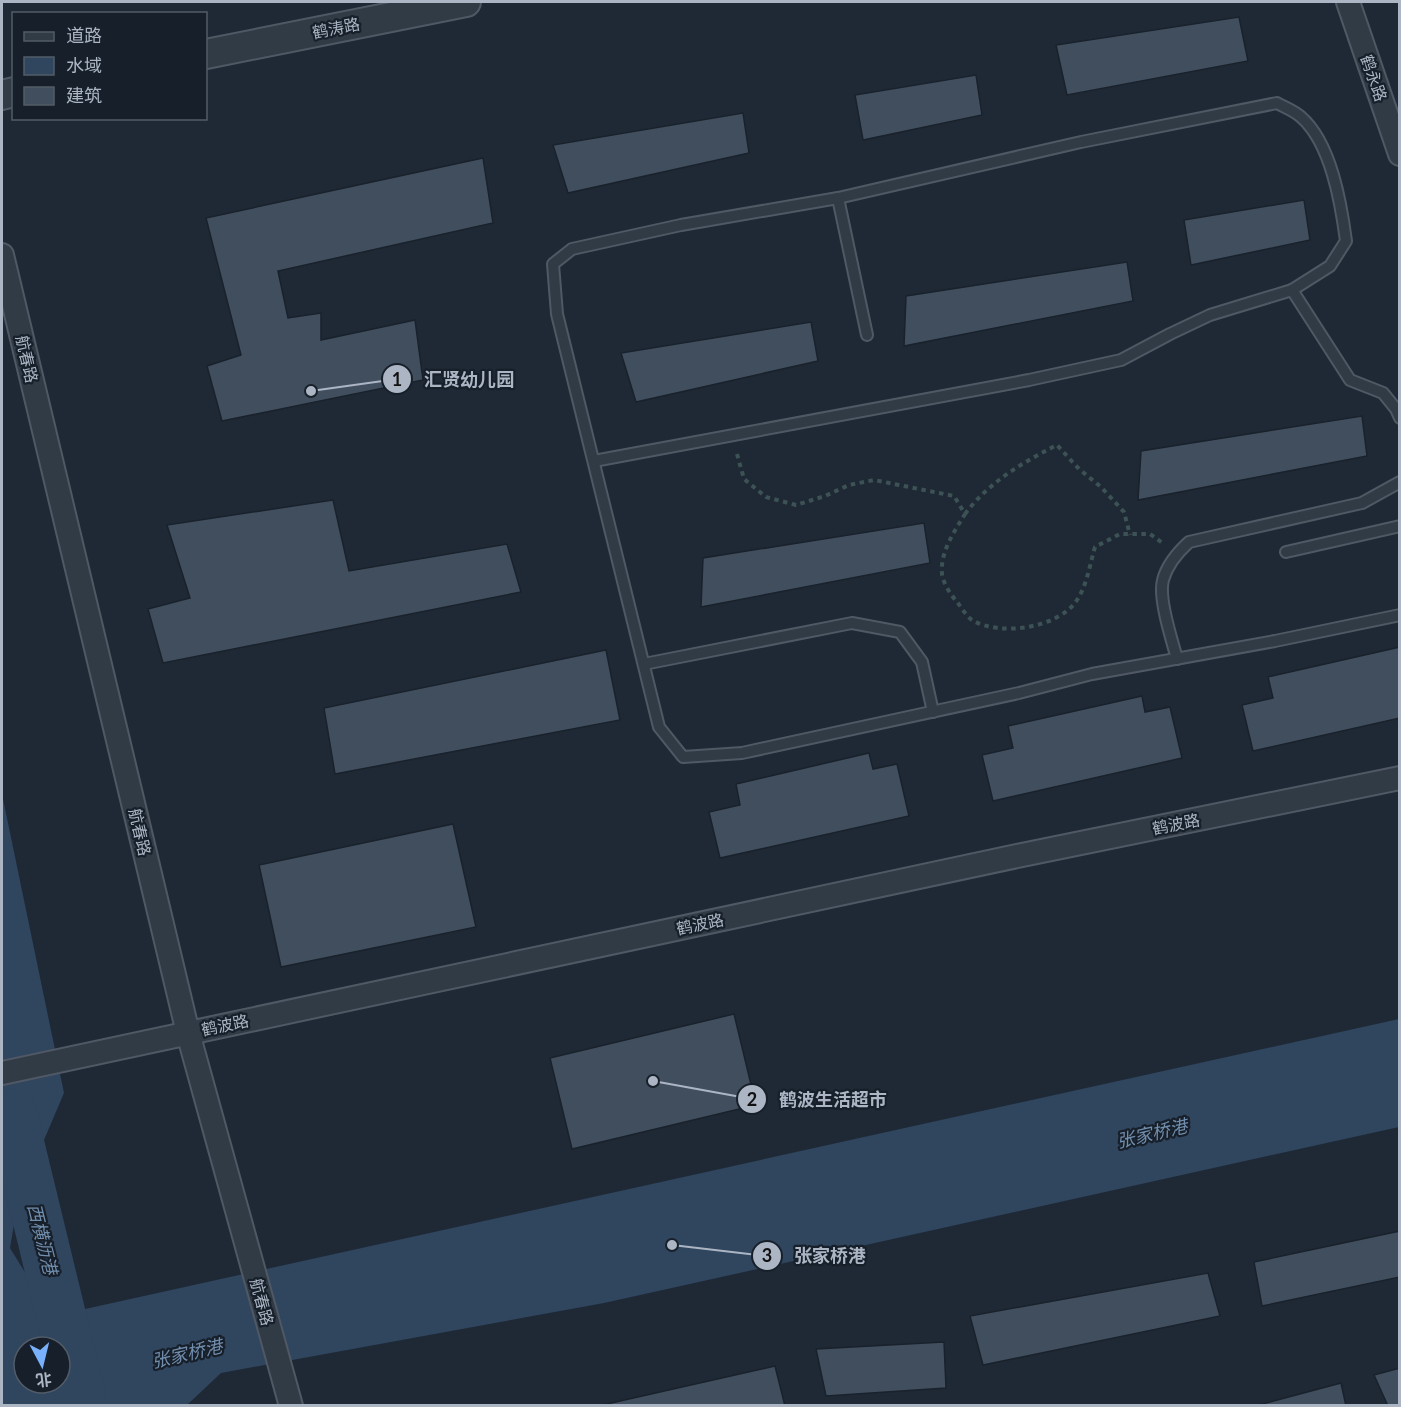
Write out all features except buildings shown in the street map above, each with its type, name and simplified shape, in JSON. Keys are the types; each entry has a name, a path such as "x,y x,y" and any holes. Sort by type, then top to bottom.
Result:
{"street":[{"name":"鹤涛路","path":"207,54 466,2"},
{"name":"鹤永路","path":"1348,2 1400,154"},
{"name":"航春路","path":"2,255 188,1033 291,1406"},
{"name":"鹤波路","path":"2,1073 1010,857 1400,778"}],"lane":[{"path":"594,461 1018,382 1121,360 1210,315 1292,290 1330,266 1346,241 1340,196 1321,143 1301,116 1277,104 1082,142 838,198 681,225 572,249 553,264 557,314 659,728 683,758 742,753 1019,693 1092,674 1275,641 1400,615"},
{"path":"838,198 867,335"},
{"path":"1292,290 1350,380 1383,393 1400,418"},
{"path":"1177,659 1165,612 1162,581 1176,554 1189,542 1362,503 1400,482"},
{"path":"1286,552 1400,526"},
{"path":"644,664 852,623 900,632 922,662 933,712"}],"path":[{"path":"732,435 744,479 766,497 796,505 825,496 849,485 874,480 954,496 964,514"},
{"path":"1130,535 1124,512 1057,445 1031,458 975,500 964,514 946,547 942,574 951,595 971,619 995,629 1022,628 1056,619 1077,600 1095,547 1120,534 1130,535 1150,534 1176,554"}],"water":[{"path":"2,794 64,1093 18,1201 10,1248 39,1295 67,1313 1399,1019 1399,1127 604,1303 221,1373 187,1405 2,1405"}],"waterway":[{"name":"西横沥港","path":"12,1114 83,1406"}],"place":[{"name":"汇贤幼儿园","path":"311,391"},
{"name":"鹤波生活超市","path":"653,1081"},
{"name":"张家桥港","path":"672,1245"}]}
